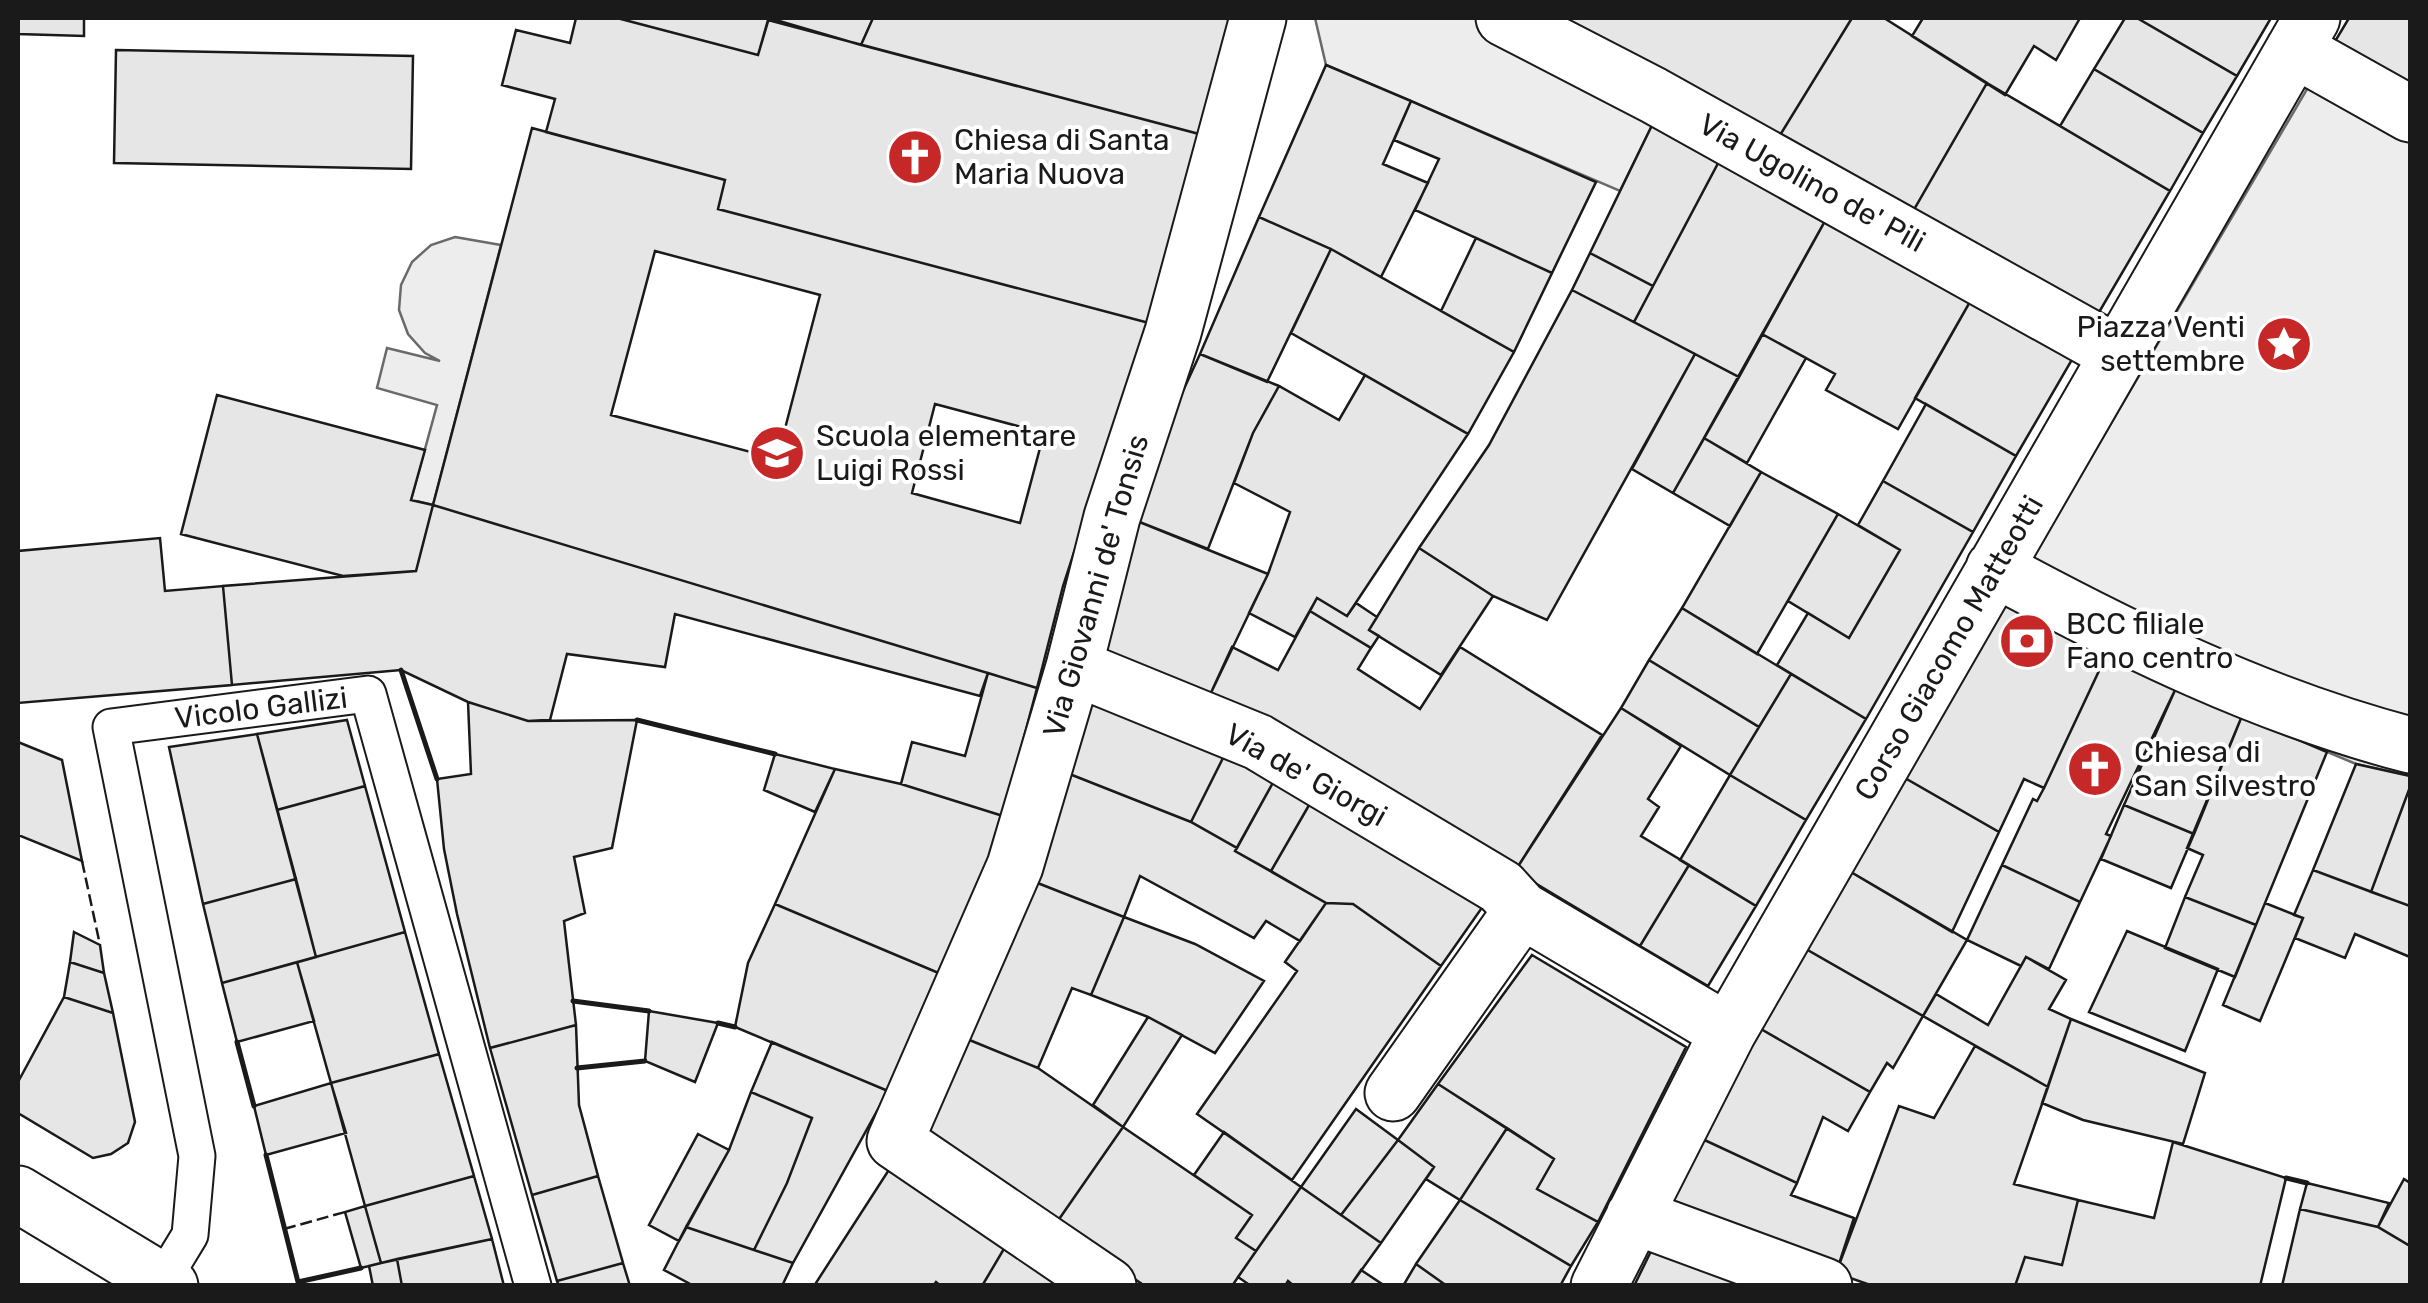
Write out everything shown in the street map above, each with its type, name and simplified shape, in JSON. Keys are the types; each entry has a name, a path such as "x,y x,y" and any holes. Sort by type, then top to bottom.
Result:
{"street":[{"name":"Via Giovanni de' Tonsis","path":"1108,1286 895,1141 1015,866 1074,668 1112,517 1174,332 1258,18"},
{"name":"Via Ugolino de' Pili","path":"1504,18 1653,94 2118,354"},
{"name":"Corso Giacomo Matteotti","path":"1599,1286 1728,1032 2303,33"},
{"path":"2303,33 2410,114"},
{"path":"1994,568 2185,666 2353,730 2410,745"},
{"name":"Via de' Giorgi","path":"1074,668 1258,742 1501,887 1522,910 1728,1032"},
{"path":"1393,1093 1522,910"},
{"path":"18,1194 166,1283"},
{"path":"1634,1216 1824,1286"}],"lane":[{"name":"Vicolo Gallizi","path":"166,1283 190,1235 197,1156 111,727 368,694 533,1286"}],"shaded area":[{"path":"1315,18 1547,18 1673,83 1620,191 1326,65"},
{"name":"Piazza Venti settembre","path":"2334,43 2410,86 2410,776 2356,764 2192,695 2007,601"},
{"path":"455,237 501,245 433,505 411,500 437,405 377,388 387,348 440,361 425,353 408,334 399,310 401,285 412,262 431,245"}],"building":[{"path":"18,18 84,18 84,36 18,34"},
{"name":"Chiesa di Santa Maria Nuova","path":"576,18 617,18 758,55 768,20 1199,134 1149,323 718,209 725,180 546,132 555,99 502,85 516,30 570,43"},
{"path":"617,18 769,18 758,55"},
{"path":"769,18 873,18 861,45"},
{"path":"873,18 1232,20 1199,134 861,45"},
{"path":"1547,18 1852,18 1777,140"},
{"path":"1852,18 1884,18 1987,83 1912,213 1777,140"},
{"path":"1923,18 2080,18 2056,60 2034,46 2005,95 1912,36"},
{"path":"2125,18 2137,18 2237,76 2203,133 2094,69"},
{"path":"2137,18 2271,18 2237,76"},
{"path":"2349,18 2410,18 2410,86 2334,43"},
{"path":"116,50 413,56 411,169 114,163"},
{"path":"1326,65 1411,101 1383,164 1428,183 1381,277 1331,249 1259,217"},
{"path":"2094,69 2203,133 2170,191 2060,126"},
{"path":"1987,83 2170,191 2098,314 1912,213"},
{"path":"1411,101 1596,182 1552,273 1415,210 1439,159 1394,140"},
{"path":"1657,115 1724,152 1653,286 1590,253"},
{"name":"Scuola elementare Luigi Rossi","path":"532,128 725,180 718,209 1149,323 1063,586 1037,688 433,505","holes":["655,251 820,295 777,459 611,415","935,404 1044,433 1020,523 912,493"]},
{"path":"1724,152 1830,212 1739,377 1634,322"},
{"path":"1830,212 1975,293 1898,429 1826,390 1835,374 1762,334"},
{"path":"1259,217 1331,249 1267,382 1200,354"},
{"path":"1476,238 1552,273 1514,352 1441,311"},
{"path":"1331,249 1514,352 1468,434 1291,333"},
{"path":"1590,253 1653,286 1634,322 1572,290"},
{"path":"1572,290 1695,354 1547,620 1493,596 1419,548 1489,445"},
{"path":"1975,293 2077,351 2016,456 1915,398"},
{"path":"1762,334 1806,358 1747,463 1704,438"},
{"path":"1200,354 1279,386 1253,433 1208,549 1137,521 1171,417"},
{"path":"1695,354 1739,377 1673,493 1632,469"},
{"path":"1365,375 1468,434 1347,616 1317,598 1295,637 1249,613 1290,512 1234,483 1253,433 1279,386 1339,420"},
{"path":"217,395 425,450 411,500 433,505 416,571 343,576 181,534"},
{"path":"1926,404 2016,456 1973,532 1883,481"},
{"path":"1704,438 1761,472 1730,526 1673,493"},
{"path":"1761,472 1838,514 1757,654 1682,608"},
{"path":"1883,481 1973,532 1866,719 1777,665 1808,613 1849,638 1900,550 1858,525"},
{"path":"433,505 988,673 980,696 675,614 665,667 567,654 550,720 528,721 468,702 401,670 232,685 223,586 416,571"},
{"path":"1838,514 1900,550 1849,638 1788,601"},
{"path":"1137,521 1268,574 1209,697 1100,652"},
{"path":"160,538 165,591 223,586 232,685 18,703 18,551"},
{"path":"1419,548 1493,596 1441,675 1369,630"},
{"path":"1317,598 1347,616 1356,603 1377,617 1369,630 1379,636 1371,648 1310,611"},
{"path":"2007,601 2106,656 2044,788 2024,779 1999,832 1905,778"},
{"path":"1682,608 1791,674 1759,727 1649,660"},
{"path":"1310,611 1371,648 1358,669 1420,709 1460,647 1602,735 1515,871 1209,697 1232,647 1278,670"},
{"name":"Chiesa di San Silvestro","path":"2106,656 2176,688 2106,834 2111,836 2080,902 2002,865 2033,799 2037,801 2044,788"},
{"path":"1649,660 1759,727 1730,775 1621,708"},
{"path":"988,673 1037,688 1003,816 901,784 912,742 965,756"},
{"path":"1791,674 1866,719 1806,820 1730,775"},
{"path":"2176,688 2242,716 2194,834 2124,805"},
{"path":"1089,696 1226,752 1191,822 1067,773"},
{"path":"468,702 528,721 637,720 612,848 574,857 585,913 564,921 576,1025 490,1048 444,849 437,779 471,774"},
{"path":"1621,708 1681,746 1648,799 1659,807 1641,836 1689,865 1640,946 1515,871"},
{"path":"2242,716 2327,752 2256,925 2185,897 2203,855 2187,848"},
{"path":"347,720 365,786 277,810 257,734"},
{"path":"257,734 296,879 203,904 169,747"},
{"path":"18,742 62,760 82,861 18,835"},
{"path":"1226,752 1275,779 1237,848 1191,822"},
{"path":"775,754 835,769 815,812 764,790"},
{"path":"2356,764 2410,776 2410,787 2371,892 2313,870"},
{"path":"835,769 901,784 1003,816 980,888 941,974 775,904"},
{"path":"1067,773 1191,822 1326,903 1300,941 1266,921 1254,938 1140,876 1124,917 1035,882"},
{"path":"1730,775 1806,820 1756,906 1680,860"},
{"path":"1905,778 1999,832 1952,932 1851,872"},
{"path":"1275,779 1312,800 1271,871 1235,851"},
{"path":"365,786 405,932 316,957 277,810"},
{"path":"2410,787 2410,906 2371,892"},
{"path":"1312,800 1486,902 1441,966 1353,904 1326,903 1271,871"},
{"path":"2124,805 2194,834 2171,888 2101,859"},
{"path":"1689,865 1756,906 1708,986 1640,946"},
{"path":"2002,865 2080,902 2049,969 2026,957 2021,966 1967,940"},
{"path":"2313,870 2410,906 2410,957 2355,934 2345,958 2295,938 2303,918 2294,915"},
{"path":"1851,872 1967,940 1923,1016 1806,949"},
{"path":"296,879 316,957 222,983 203,904"},
{"path":"1035,882 1124,917 1091,995 1072,988 1038,1068 967,1039"},
{"path":"2185,897 2256,925 2235,977 2165,948"},
{"path":"1326,903 1353,904 1441,966 1292,1180 1197,1114 1297,971 1285,962"},
{"path":"2265,903 2303,918 2260,1021 2223,1005"},
{"path":"775,904 941,974 888,1091 735,1027 748,963"},
{"path":"1124,917 1195,944 1264,981 1215,1053 1148,1017 1091,995"},
{"path":"2127,931 2218,969 2185,1051 2089,1012"},
{"path":"74,932 100,945 104,973 70,962"},
{"path":"405,932 439,1054 331,1083 297,962"},
{"path":"1806,949 1923,1016 1893,1068 1887,1063 1870,1092 1761,1029"},
{"path":"1532,955 1686,1047 1598,1222 1537,1189 1554,1159 1438,1084"},
{"path":"2026,957 2066,980 2049,1009 2071,1019 2048,1087 1923,1016 1936,994 1988,1025"},
{"path":"70,962 104,973 113,1013 64,997"},
{"path":"297,962 314,1021 237,1042 222,983"},
{"path":"64,997 113,1013 135,1122 128,1143 111,1154 93,1158 18,1113 18,1082"},
{"path":"649,1011 718,1023 695,1082 645,1061"},
{"path":"1148,1017 1182,1035 1123,1127 1093,1105"},
{"path":"2071,1019 2205,1073 2183,1144 2083,1120 2042,1103"},
{"path":"576,1025 579,1105 598,1176 532,1195 490,1048"},
{"path":"1761,1029 1870,1092 1848,1131 1823,1117 1797,1183 1698,1137"},
{"path":"967,1039 1038,1068 1123,1127 1055,1225 925,1137"},
{"path":"772,1042 888,1091 793,1263 754,1250 787,1183 812,1118 751,1092"},
{"path":"1975,1046 2048,1087 2014,1184 2078,1200 2062,1265 2025,1257 2015,1286 1873,1286 1836,1273 1899,1106 1934,1118"},
{"path":"439,1054 474,1176 365,1206 331,1083"},
{"path":"331,1083 346,1133 266,1155 254,1106"},
{"path":"1438,1084 1507,1128 1460,1200 1426,1179 1434,1167 1398,1140"},
{"path":"751,1092 812,1118 787,1183 754,1250 686,1227 729,1150"},
{"path":"1356,1109 1398,1140 1341,1215 1301,1187"},
{"path":"1123,1127 1252,1215 1236,1238 1256,1251 1232,1286 1145,1286 1055,1225"},
{"path":"1507,1128 1554,1159 1537,1189 1598,1222 1571,1266 1460,1200"},
{"path":"1224,1132 1301,1187 1256,1251 1236,1238 1252,1215 1194,1175"},
{"path":"698,1134 729,1150 679,1241 649,1225"},
{"path":"1698,1137 1797,1183 1791,1195 1854,1218 1836,1273 1661,1209"},
{"path":"1398,1140 1434,1167 1381,1243 1341,1215"},
{"path":"2173,1142 2286,1178 2260,1286 2015,1286 2025,1257 2062,1265 2078,1200 2154,1218"},
{"path":"892,1165 1008,1242 982,1286 941,1286 936,1282 933,1286 814,1286"},
{"path":"474,1176 492,1239 381,1263 365,1206"},
{"path":"598,1176 623,1263 557,1281 532,1195"},
{"path":"2404,1179 2410,1183 2410,1246 2378,1227"},
{"path":"2307,1183 2389,1203 2378,1227 2300,1209"},
{"path":"1301,1187 1381,1243 1350,1286 1294,1286 1288,1281 1285,1286 1251,1286 1238,1277"},
{"path":"1460,1200 1571,1266 1560,1286 1447,1286 1416,1264"},
{"path":"365,1206 381,1263 361,1268 345,1212"},
{"path":"2300,1209 2378,1227 2410,1246 2410,1286 2282,1286"},
{"path":"686,1227 793,1263 782,1286 694,1286 664,1270"},
{"path":"492,1239 504,1286 402,1286 397,1259"},
{"path":"1656,1241 1776,1286 1634,1286"},
{"path":"1008,1242 1058,1275 1052,1286 982,1286"},
{"path":"397,1259 402,1286 373,1286 369,1266"},
{"path":"623,1263 630,1286 559,1286 557,1281"},
{"path":"1416,1264 1447,1286 1403,1286"},
{"path":"1361,1270 1385,1286 1350,1286"}],"fence":[{"path":"82,861 100,945"},
{"path":"284,1229 345,1212"},
{"path":"298,1282 304,1286"}],"wall":[{"path":"401,670 437,779"},
{"path":"637,720 775,754"},
{"path":"573,1001 649,1011"},
{"path":"718,1023 735,1027"},
{"path":"237,1042 254,1106"},
{"path":"577,1068 645,1061"},
{"path":"266,1155 298,1282 361,1268"},
{"path":"2286,1178 2307,1183"}],"place":[{"name":"Chiesa di Santa Maria Nuova","path":"915,157"},
{"name":"Piazza Venti settembre","path":"2284,344"},
{"name":"Scuola elementare Luigi Rossi","path":"777,453"},
{"name":"BCC filiale Fano centro","path":"2027,641"},
{"name":"Chiesa di San Silvestro","path":"2095,769"}]}
